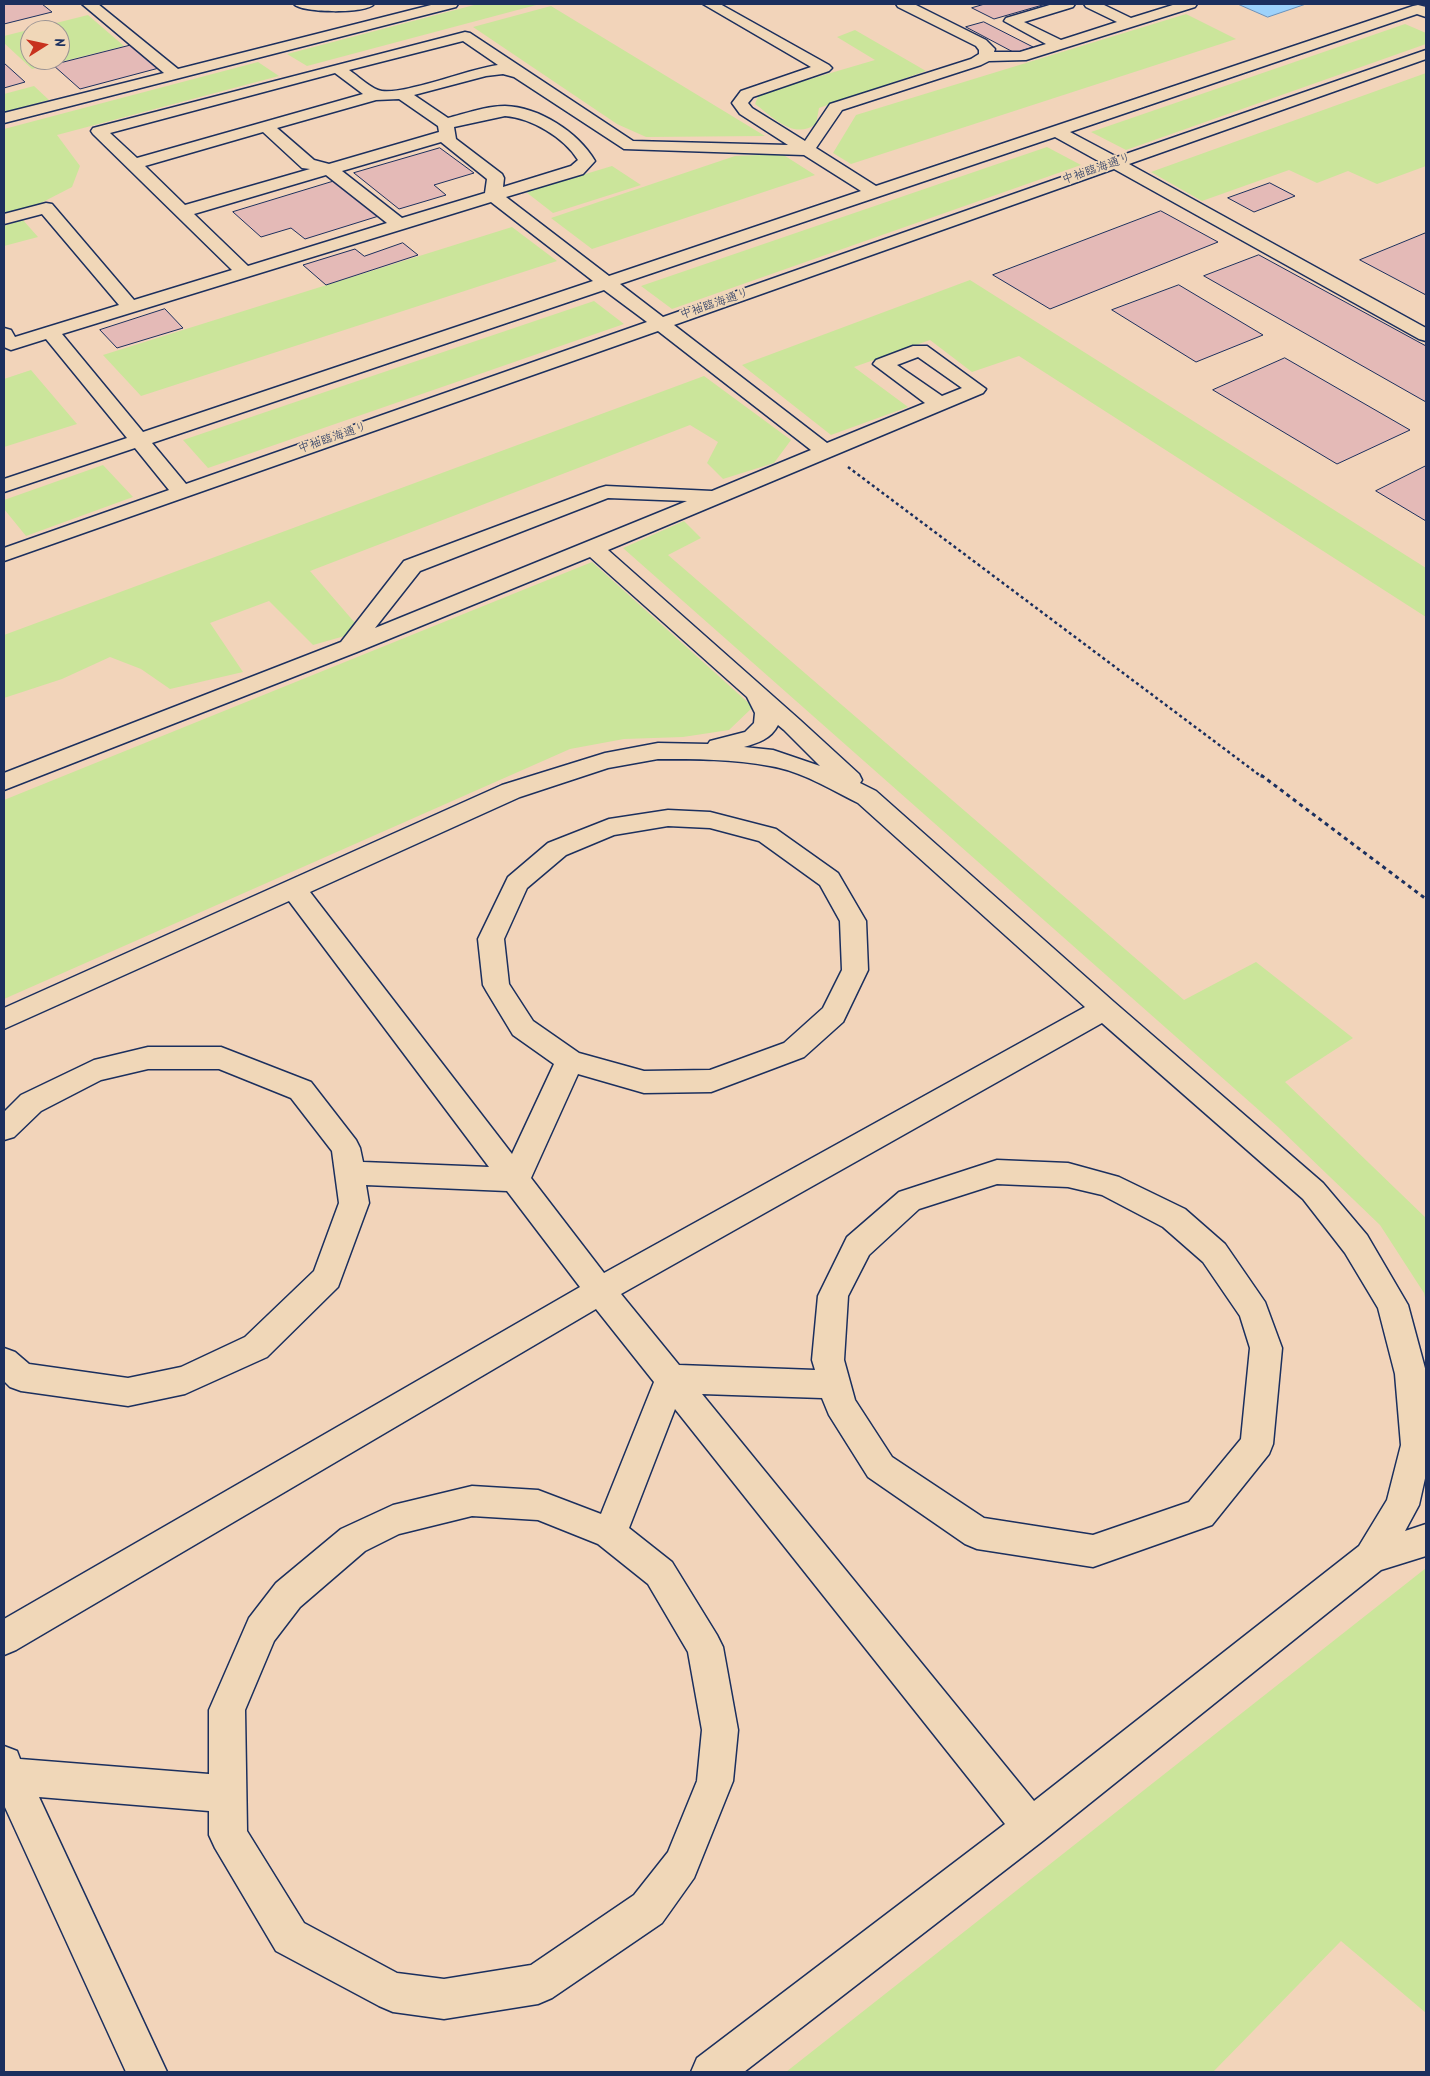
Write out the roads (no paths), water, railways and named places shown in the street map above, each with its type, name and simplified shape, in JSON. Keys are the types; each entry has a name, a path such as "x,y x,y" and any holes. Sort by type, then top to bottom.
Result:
{"street":[{"path":"89,4 176,75"},
{"path":"301,4 340,6 367,4"},
{"path":"4,118 451,4"},
{"path":"710,4 824,68 747,94 740,102 746,111 874,192"},
{"path":"903,4 981,44 987,49 986,56"},
{"path":"1132,4 1155,15"},
{"path":"807,150 836,107 976,62 986,56 1021,57 1190,4"},
{"path":"1098,5 1130,22"},
{"path":"1060,45 1011,21 1047,10 1066,11"},
{"path":"4,486 874,192 1422,11"},
{"path":"1080,26 1096,33"},
{"path":"244,272 99,131 465,36 514,72 630,146 807,150"},
{"name":"中袖臨海通り","path":"4,556 1426,54"},
{"path":"337,68 375,95"},
{"path":"132,164 375,95 402,94 485,70 504,69 514,72"},
{"path":"402,94 446,129 448,141 496,178 493,195"},
{"path":"4,334 11,344 577,170 587,160 581,150 538,118 519,111 494,111 329,169 181,212"},
{"path":"266,126 308,164 329,169 399,224"},
{"path":"1057,131 1426,335"},
{"path":"493,195 608,282 659,325 825,451"},
{"path":"4,219 46,208 130,307"},
{"path":"50,332 182,492"},
{"path":"4,782 349,647 940,404"},
{"path":"349,647 412,566 606,492 717,496"},
{"path":"593,548 756,693 867,797 1104,1009 1312,1191 1356,1244 1393,1305 1411,1374 1421,1435 1402,1505 1371,1557 1031,1827 711,2072"},
{"path":"699,751 753,737 766,726 767,713 756,693"},
{"path":"4,1019 511,791 605,761 658,751 699,751 772,758 823,775 867,797"},
{"path":"668,818 710,820 767,835 829,879 853,920 855,970 833,1015 794,1050 711,1081 644,1082 570,1061 523,1028 496,985 492,939 517,883 557,849 609,827 668,818"},
{"path":"294,890 600,1291 1031,1827"},
{"path":"4,1638 600,1291 1104,1009"},
{"path":"4,1129 31,1103 94,1071 148,1058 221,1058 301,1090 346,1148 354,1203 327,1278 256,1347 185,1380 128,1392 21,1377 4,1362"},
{"path":"515,1180 570,1061"},
{"path":"997,1172 1068,1174 1109,1185 1174,1218 1214,1253 1254,1311 1266,1348 1257,1444 1200,1514 1093,1551 977,1533 880,1467 840,1405 835,1385 828,1360 833,1296 858,1246 910,1200 997,1172"},
{"path":"350,1173 515,1180"},
{"path":"671,1379 835,1385"},
{"path":"610,1532 671,1379"},
{"path":"472,1501 538,1505 610,1532 660,1573 705,1647 720,1730 715,1781 681,1865 648,1909 538,1984 444,1999 393,1992 290,1937 228,1835 227,1710 262,1630 288,1595 353,1540 393,1520 472,1501"},
{"path":"1371,1557 1426,1540"},
{"path":"146,2072 6,1776 228,1794"}],"water":[{"path":"1238,4 1306,4 1268,17"}]}
